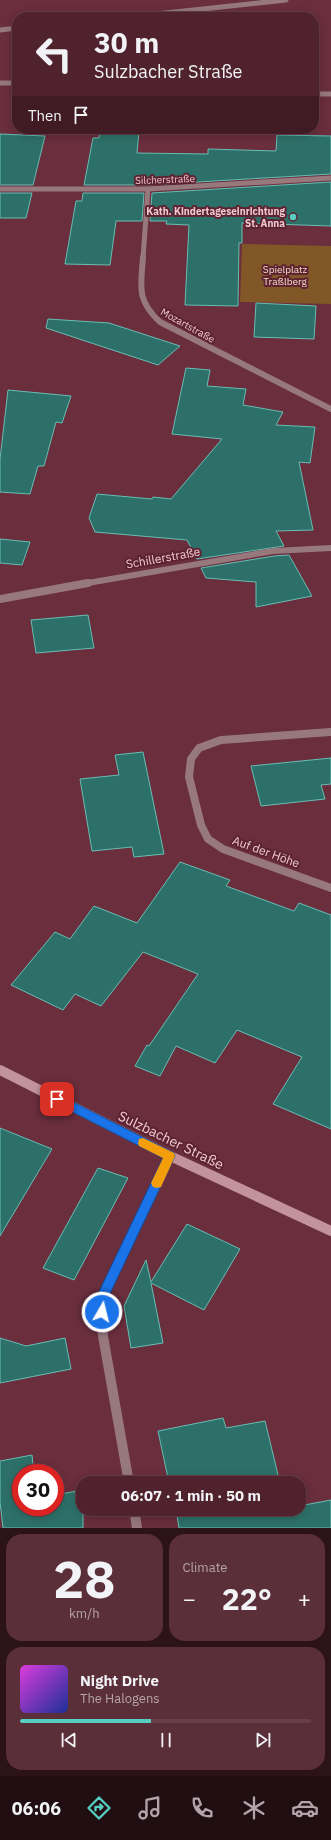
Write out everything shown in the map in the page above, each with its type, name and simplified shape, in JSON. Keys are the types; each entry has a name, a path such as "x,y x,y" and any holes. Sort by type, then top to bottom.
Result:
{"main road":[{"name":"Sulzbacher Straße","path":"0,1070 170,1156 331,1231"}],"street":[{"path":"174,12 286,0"},
{"path":"0,30 12,29"},
{"path":"0,83 12,83"},
{"path":"319,94 331,94"},
{"name":"Silcherstraße","path":"0,189 148,189 331,178"},
{"name":"Mozartstraße","path":"148,189 141,280 142,298 149,312 160,322 331,410"},
{"name":"Schillerstraße","path":"0,598 273,550 331,548"},
{"name":"Auf der Höhe","path":"331,732 221,740 199,748 191,758 189,777 201,825 208,839 223,850 331,888"},
{"path":"128,1476 103,1336 101,1300 170,1156"},
{"path":"135,1516 137,1528"}],"green space":[{"name":"Spielplatz Traßlberg","path":"242,244 331,246 331,304 240,302"}],"building":[{"path":"0,134 45,136 33,185 0,185"},
{"path":"100,134 139,134 137,153 208,154 208,149 276,151 277,135 331,136 331,174 148,185 84,185 93,138 99,138"},
{"path":"331,182 331,226 242,223 242,243 239,243 238,306 185,305 189,225 166,224 167,221 150,221 152,193"},
{"path":"0,193 32,193 26,218 0,218"},
{"path":"83,193 144,193 142,221 116,221 110,265 65,264 76,201 82,201"},
{"path":"256,303 316,306 314,339 254,337"},
{"path":"48,319 109,323 180,346 158,365 46,328"},
{"path":"186,368 210,370 207,386 246,389 243,405 283,412 276,425 315,427 310,463 299,462 313,530 276,531 284,546 197,559 187,540 95,532 89,518 97,494 152,499 153,497 171,499 222,439 172,434"},
{"path":"8,390 71,396 62,423 56,422 44,466 38,466 30,494 0,492 0,459"},
{"path":"0,539 30,542 22,565 0,563"},
{"path":"289,555 312,596 256,607 256,582 206,578 201,568 274,556"},
{"path":"88,615 94,648 36,653 31,620"},
{"path":"143,752 164,854 134,857 132,847 92,851 80,779 119,775 115,755"},
{"path":"331,758 331,784 321,785 325,799 261,806 251,766"},
{"path":"180,862 230,880 226,886 294,911 299,903 331,915 331,1129 273,1104 302,1057 237,1030 215,1063 176,1046 160,1076 135,1066 147,1045 149,1046 198,974 143,952 101,1006 75,994 63,1010 11,985 55,932 70,939 94,906 137,923"},
{"path":"0,1128 52,1149 0,1236"},
{"path":"98,1168 128,1178 74,1280 43,1268"},
{"path":"187,1224 240,1249 204,1310 151,1283 163,1343 131,1348 124,1306 146,1260 151,1282"},
{"path":"0,1338 26,1346 65,1338 71,1369 0,1383"},
{"path":"223,1418 226,1428 265,1421 278,1476 168,1476 158,1431"},
{"path":"32,1455 33,1464 12,1464 12,1516 64,1516 64,1493 76,1491 76,1516 83,1516 83,1528 3,1528 0,1502 0,1461"},
{"path":"331,1500 331,1528 179,1528 177,1516 306,1516 306,1505"}],"slow traffic":[{"path":"143,1143 170,1156 157,1183"}],"place":[{"name":"Kath. Kindertageseinrichtung St. Anna","path":"293,217"}],"route":[{"path":"57,1099 170,1156 101,1300 102,1312"}]}
